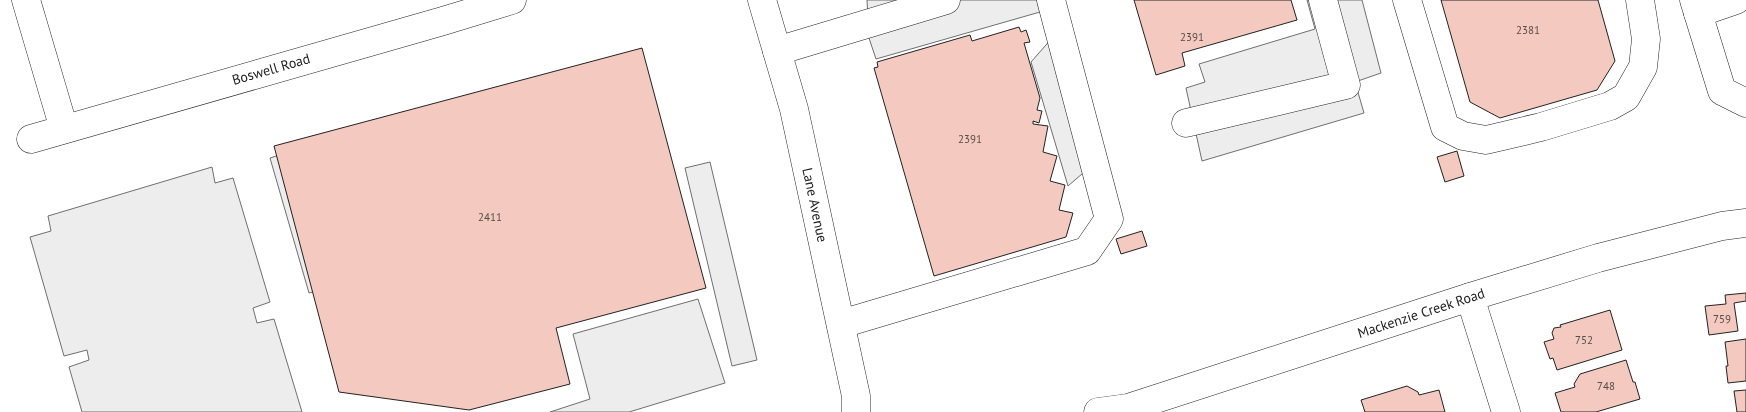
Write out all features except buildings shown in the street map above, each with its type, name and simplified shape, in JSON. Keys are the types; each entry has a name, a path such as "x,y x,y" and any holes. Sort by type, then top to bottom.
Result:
{"street":[{"name":"Boswell Road","path":"31,138 440,11 512,0"},
{"name":"Lane Avenue","path":"762,0 794,109 856,396 856,412"},
{"path":"777,51 946,0"},
{"path":"841,324 1087,251 1109,219 1051,0"},
{"path":"1186,123 1346,85 1322,0"},
{"path":"1407,0 1445,127 1463,136 1486,140 1541,127 1610,106 1626,97 1643,67 1646,39 1640,0"},
{"path":"1736,0 1696,6 1722,90 1746,103"},
{"path":"28,1 64,129"},
{"name":"Mackenzie Creek Road","path":"1098,412 1128,410 1470,297 1598,258 1722,226 1746,223"},
{"path":"1470,297 1506,412"}],"shaded area":[{"path":"867,0 1037,0 1040,12 876,59 869,38"},
{"path":"1307,0 1362,0 1381,73 1355,82 1364,113 1202,161 1186,88 1205,82 1199,64 1315,29"},
{"path":"1053,37 1090,167 1068,186 1031,62"},
{"path":"289,152 328,288 309,293 270,158"},
{"path":"710,162 757,360 732,366 685,168"},
{"path":"212,167 215,183 233,178 270,302 253,308 257,323 274,319 302,412 82,412 69,367 89,360 87,350 64,356 30,237 51,231 48,216"},
{"path":"698,299 725,383 629,412 550,412 590,399 573,334"}]}
